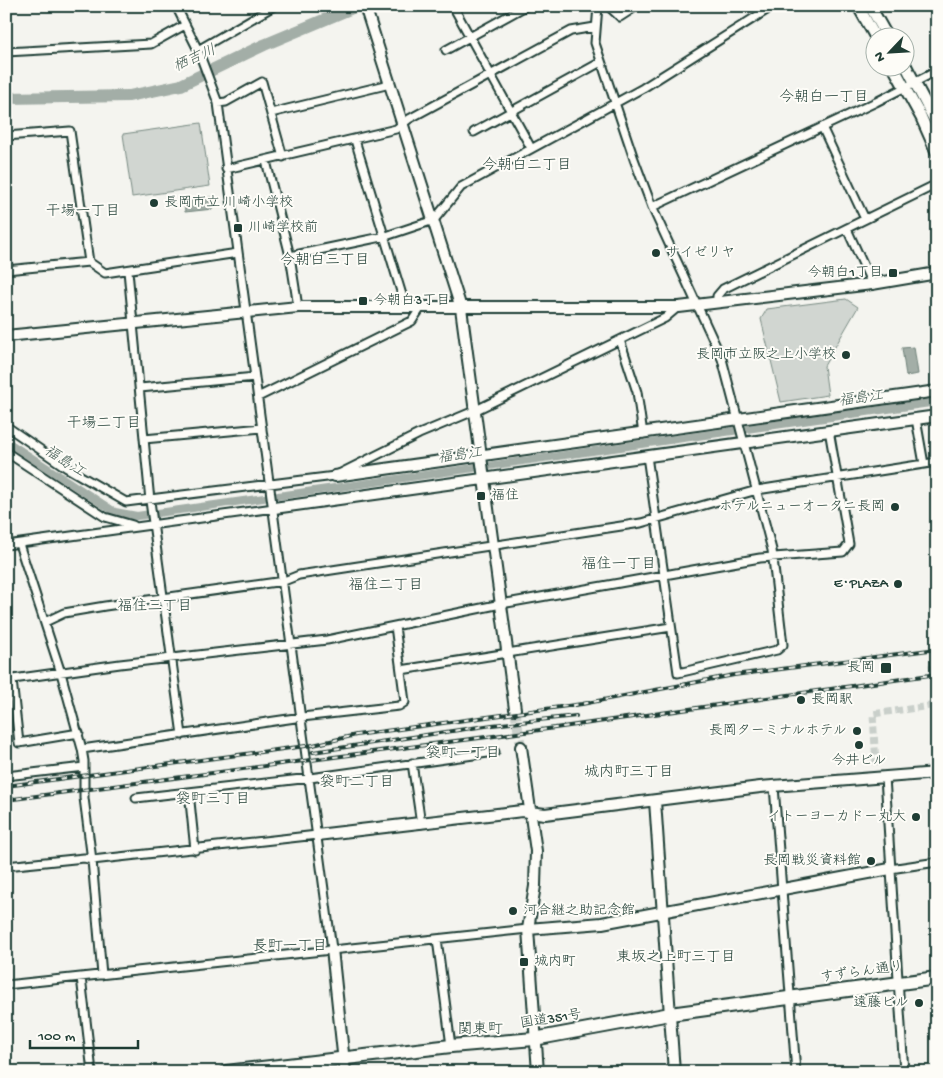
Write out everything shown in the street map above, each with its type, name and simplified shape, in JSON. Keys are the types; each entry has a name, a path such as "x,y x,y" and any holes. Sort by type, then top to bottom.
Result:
{"highway":[{"name":"すずらん通り","path":"791,998 937,978"},
{"name":"国道351号","path":"226,1072 345,1065 451,1046 534,1040 670,1014 791,998"}],"street":[{"path":"176,6 199,52 217,100 284,581 332,949 345,1065"},
{"path":"199,52 274,6"},
{"path":"365,6 461,308 515,709"},
{"path":"453,6 531,148"},
{"path":"446,50 526,6"},
{"path":"598,6 595,43 601,62 652,207 699,305 722,360 740,423 772,550 783,645 777,650 678,674 666,576 647,456"},
{"path":"608,6 620,17 637,6"},
{"path":"290,256 386,236 434,220 461,187 615,103 750,23 773,6"},
{"path":"858,6 870,28"},
{"path":"870,6 882,28"},
{"path":"6,52 151,44 185,25"},
{"path":"226,169 396,129 571,31 595,27"},
{"path":"474,132 601,62"},
{"path":"652,207 937,71"},
{"path":"903,78 937,125"},
{"path":"909,78 937,153"},
{"path":"217,100 226,102 262,82 283,157"},
{"path":"271,113 390,84"},
{"path":"822,127 865,219"},
{"path":"6,136 70,131 88,262"},
{"path":"355,140 386,236 406,308"},
{"path":"266,161 290,256 298,307"},
{"path":"717,303 718,296 723,289 937,184"},
{"path":"847,229 872,284"},
{"path":"6,257 7,270 88,262 105,273 238,254"},
{"path":"128,271 150,503 182,735"},
{"path":"6,336 298,307 420,309 699,305 872,284 937,273"},
{"path":"335,476 418,434 474,411 665,318 678,306"},
{"path":"258,397 412,321 420,309"},
{"path":"620,340 637,392 643,434"},
{"path":"140,388 255,377"},
{"path":"6,426 119,500 133,503 150,503 271,488 335,476 481,459 643,434 740,423 937,391"},
{"path":"7,544 19,544 274,506 647,456 743,440 937,416"},
{"path":"916,418 924,464"},
{"path":"144,440 262,428"},
{"path":"79,733 19,743 9,680 291,643 327,640 501,604 772,558 843,552 849,544 829,430"},
{"path":"6,452 104,517 124,525 143,526"},
{"path":"45,622 64,613 284,581 299,575 641,523 757,490 937,462"},
{"path":"19,544 79,733 84,767 84,798 92,860 102,975"},
{"path":"82,749 302,717 399,706 405,702 395,626"},
{"path":"401,670 671,627"},
{"path":"522,747 535,834 537,870 528,929 534,1040 538,1072"},
{"path":"136,798 310,778 412,762 495,752"},
{"path":"412,762 421,824"},
{"path":"6,776 84,767"},
{"path":"6,866 195,850 522,811 546,814 774,786 937,773"},
{"path":"885,777 904,1072"},
{"path":"774,786 796,1072"},
{"path":"189,792 195,850"},
{"path":"655,801 674,1072"},
{"path":"6,985 332,949 602,923 890,869 937,862"},
{"path":"437,939 451,1046"},
{"path":"81,978 92,1072"}],"shaded area":[{"path":"201,123 210,186 132,197 123,134"},
{"path":"211,197 213,209 185,212 184,200"},
{"path":"846,299 858,307 824,366 828,395 781,402 761,319 767,309"},
{"path":"914,347 918,374 906,376 902,348"}],"waterway":[{"name":"栖吉川","path":"6,98 129,96 181,85 264,45 357,6"},
{"name":"福島江","path":"6,441 115,512 137,516 937,402"}],"tunnel":[{"path":"929,669 937,668"},
{"path":"876,765 873,714 937,705"},
{"path":"515,709 521,747"}],"railway":[{"path":"6,786 313,745 356,735 582,704 734,675 937,649"},
{"path":"6,800 555,728 937,674"},
{"path":"313,752 492,725 576,716"}],"place":[{"name":"長岡市立 川崎小学校","path":"154,203"},
{"name":"川崎学校前","path":"238,228"},
{"name":"サイゼリヤ","path":"656,253"},
{"name":"今朝白1丁目","path":"893,273"},
{"name":"今朝白3丁目","path":"363,301"},
{"name":"長岡市立阪之上小学校","path":"846,355"},
{"name":"福住","path":"481,496"},
{"name":"ホテルニューオータニ長岡","path":"895,507"},
{"name":"E･PLAZA","path":"898,584"},
{"name":"長岡","path":"886,668"},
{"name":"長岡駅","path":"801,700"},
{"name":"長岡ターミナルホテル","path":"857,731"},
{"name":"今井ビル","path":"859,745"},
{"name":"イトーヨーカドー丸大","path":"916,817"},
{"name":"長岡戦災資料館","path":"871,861"},
{"name":"河合継之助記念館","path":"513,911"},
{"name":"城内町","path":"524,962"},
{"name":"遠藤ビル","path":"919,1003"}],"district":[{"name":"今朝白一丁目","path":"824,98"},
{"name":"今朝白二丁目","path":"527,166"},
{"name":"干場一丁目","path":"83,212"},
{"name":"今朝白三丁目","path":"325,261"},
{"name":"干場二丁目","path":"104,424"},
{"name":"福住一丁目","path":"619,565"},
{"name":"福住二丁目","path":"386,586"},
{"name":"福住三丁目","path":"155,607"},
{"name":"袋町一丁目","path":"463,754"},
{"name":"城内町三丁目","path":"629,773"},
{"name":"袋町二丁目","path":"357,783"},
{"name":"袋町三丁目","path":"213,800"},
{"name":"長町一丁目","path":"290,947"},
{"name":"東坂之上町三丁目","path":"676,958"},
{"name":"関東町","path":"480,1030"}]}
